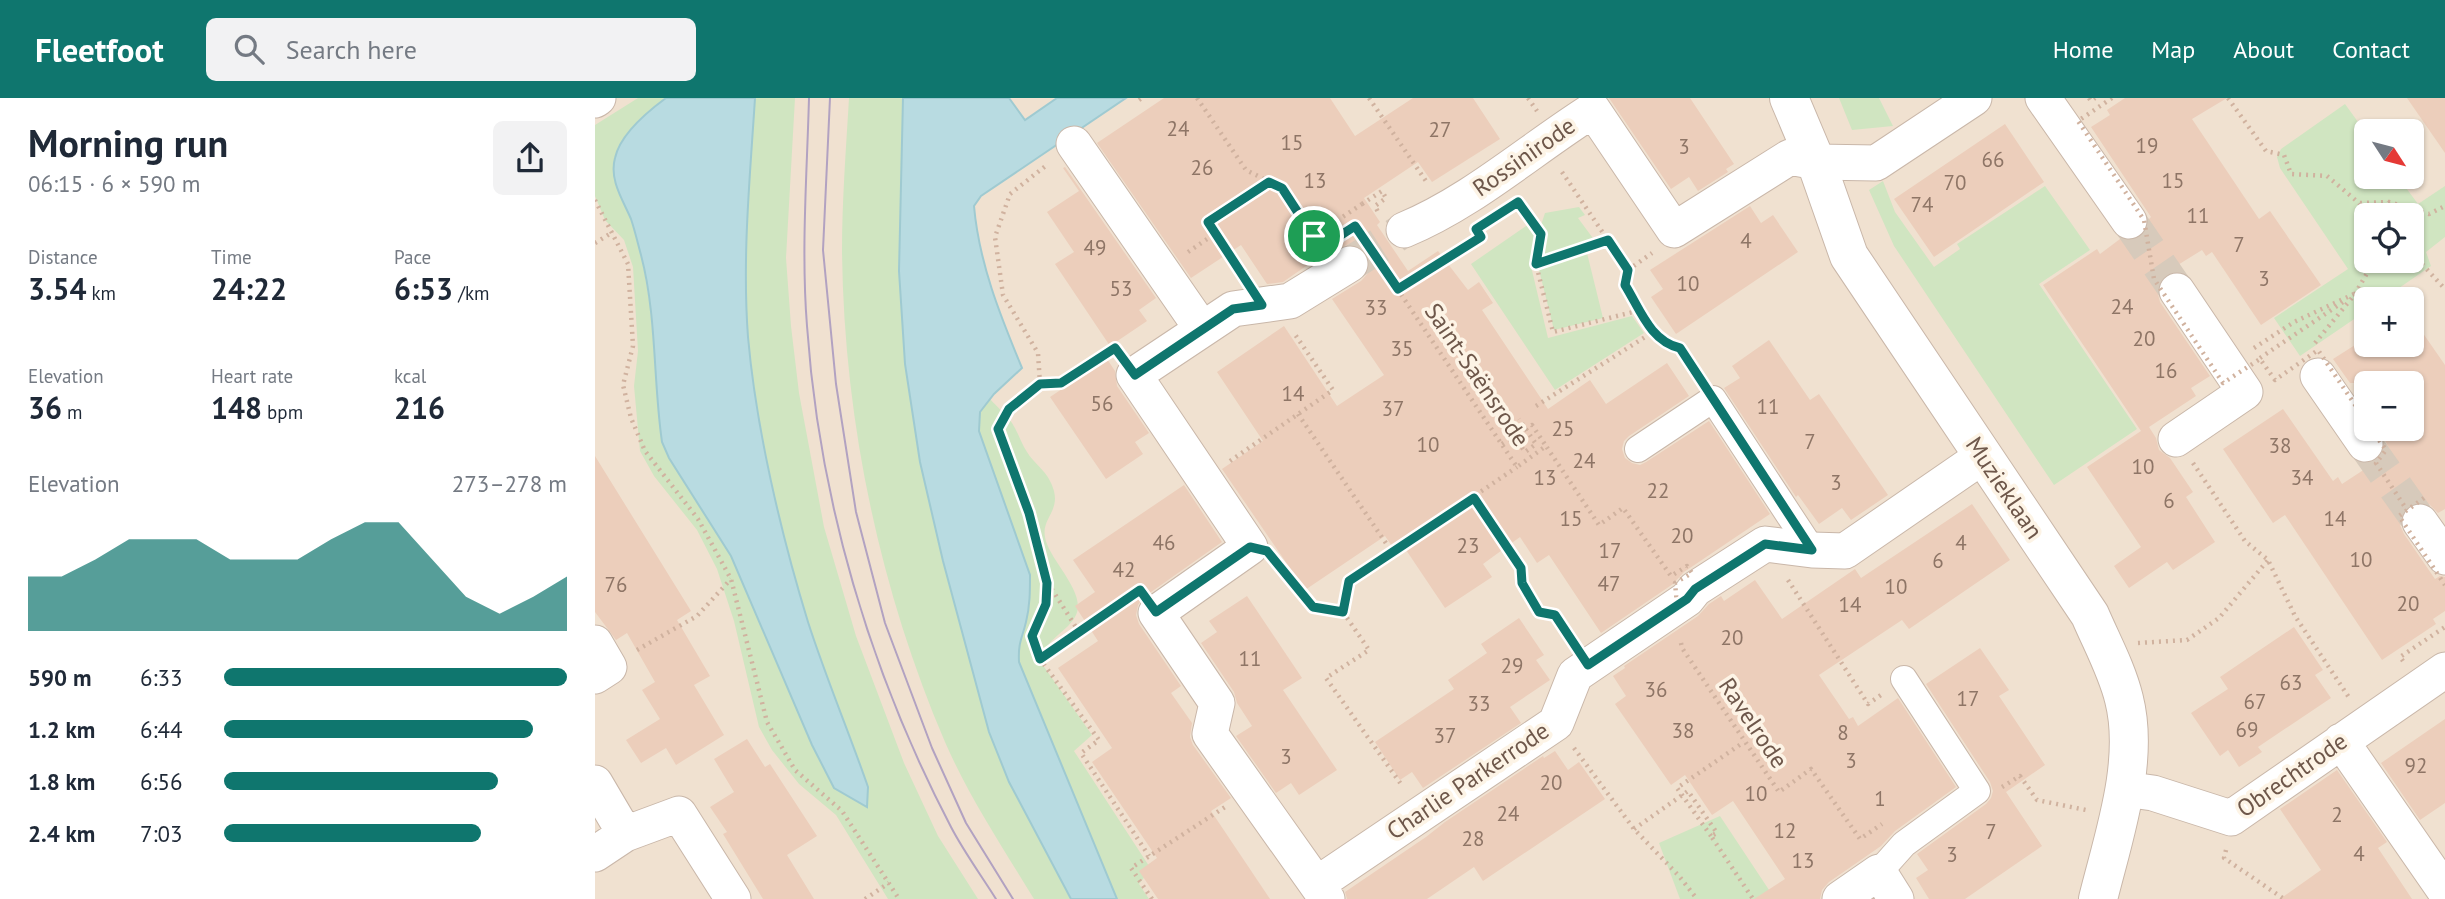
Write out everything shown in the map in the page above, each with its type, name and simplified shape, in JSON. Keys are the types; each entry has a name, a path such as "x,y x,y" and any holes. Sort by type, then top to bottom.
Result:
{"street":[{"name":"Muzieklaan","path":"1789,98 1816,162 1849,256 2090,615 2118,677 2125,702 2128,751 2111,800 2098,899"},
{"path":"1816,162 1876,163 1974,98"},
{"path":"2043,98 2129,221"},
{"name":"Rossinirode","path":"1405,230 1446,211 1593,110 1674,230 1790,157 1816,162"},
{"path":"1074,144 1202,329"},
{"path":"1322,891 1210,734 1217,703 1156,612 1250,547 1135,375 1233,309 1290,301 1359,255"},
{"path":"2176,439 2245,392 2243,362 2177,291"},
{"path":"2318,376 2354,416"},
{"path":"1637,449 1713,399 1812,550"},
{"path":"1765,544 1845,551 1983,456"},
{"path":"2417,510 2445,557"},
{"name":"Charlie Parkerrode","path":"1322,891 1421,814 1556,723 1575,675 1687,599 1695,589 1765,544"},
{"name":"Obrechtrode","path":"2111,800 2153,793 2231,818 2445,670"},
{"path":"1840,899 1888,885 1904,844 1977,791 1904,680"},
{"path":"2354,732 2445,891"},
{"path":"595,783 625,834"},
{"path":"595,854 625,834 679,814 733,899"}],"path":[{"path":"1197,98 1245,170 1282,188 1321,248 1355,226 1359,255"},
{"path":"1369,98 1446,211"},
{"path":"2112,98 2078,121 2144,220 2154,279 2223,383 2243,362 2294,321 2354,294"},
{"path":"2228,98 2266,151 2284,156 2291,174 2327,176 2359,203 2389,202 2429,214 2445,206"},
{"path":"1040,384 1038,353 1003,295 995,237 1010,194 1074,144"},
{"path":"1562,172 1628,270 1625,285 1653,332 1667,345 1680,348 1713,399"},
{"path":"1205,479 1333,390 1208,222 1269,182"},
{"path":"1314,236 1382,191 1386,198 1375,206"},
{"path":"595,200 628,264 633,346 623,385 631,418 645,451 698,519 731,579 767,722 795,769 842,811 899,899"},
{"path":"1508,209 1518,202 1541,234 1536,264 1553,332 1641,310"},
{"path":"1398,289 1481,237 1476,229 1487,223"},
{"path":"595,243 613,232"},
{"path":"1536,264 1608,240"},
{"name":"Saint-Saënsrode","path":"1359,255 1398,289 1517,467 1546,446 1599,525 1623,508 1671,576 1687,566 1692,572 1675,583 1679,627"},
{"path":"2424,266 2445,289"},
{"path":"2243,362 2354,295"},
{"path":"2318,376 2304,357 2354,295"},
{"path":"1537,406 1653,332"},
{"path":"1135,375 1115,348 1061,383 1040,384 1009,409 998,429 1029,513 1047,583 1046,604 1032,636 1040,659 1099,740 1080,753 1149,856"},
{"path":"2243,362 2275,380 2318,350 2354,408"},
{"path":"1298,414 1392,552"},
{"path":"1514,436 1525,452 1536,444 1519,418"},
{"path":"1502,444 1532,425 1546,446"},
{"path":"2176,439 2245,541 2268,561 2354,732"},
{"path":"2377,441 2386,450 2376,463 2417,510 2399,516 2445,584"},
{"path":"1421,814 1326,678 1369,650 1343,612 1349,581 1517,467"},
{"path":"1474,498 1521,568 1522,583 1539,612 1555,615 1588,665"},
{"path":"1765,544 1868,704 1904,680"},
{"path":"1250,547 1267,551 1313,607 1343,612"},
{"path":"2138,643 2187,640 2219,618 2268,561"},
{"path":"600,662 697,616 731,579"},
{"path":"1047,583 1079,632"},
{"path":"1040,659 1140,590 1156,612"},
{"name":"Ravelrode","path":"1681,640 1682,648 1779,792 1811,769 1860,839 1879,826"},
{"path":"1556,723 1634,830 1679,876 1697,899"},
{"path":"1744,742 1677,788 1753,899"},
{"path":"1977,791 1985,799 2020,776 2037,800 2111,800"},
{"path":"1153,899 1131,868 1251,791"},
{"path":"1634,830 1688,791 1717,833 1711,836"},
{"path":"2231,818 2224,858 2284,899"},
{"path":"865,899 889,883"}],"shaded area":[{"path":"595,98 2445,98 2445,899 595,899"}],"green space":[{"path":"638,98 666,98 663,100 632,222 642,258 650,306 662,442 669,458 731,556 812,745 834,788 867,807 868,787 815,643 788,553 763,444 748,337 746,247 755,98 795,98 786,258 799,393 824,527 856,636 904,763 938,836 978,899 888,899 836,815 799,784 772,750 759,727 734,621 717,569 697,530 654,476 640,451 634,386 638,351 633,267 624,240 605,220 595,196 595,125"},
{"path":"849,98 903,98 899,271 905,364 989,732 1009,782 1071,899 1034,899 976,802 954,762 922,684 884,563 858,440 844,315 842,233"},
{"path":"1839,98 1879,98 1893,126 1852,130"},
{"path":"2345,104 2356,119 2354,189 2407,189 2417,203 2354,203 2354,273 2421,273 2400,287 2354,287 2354,319 2300,356 2274,318 2348,269 2280,168 2277,157 2281,149"},
{"path":"1883,181 1895,212 1934,267 1960,249 1957,244 2045,186 2090,250 2039,284 2137,429 2054,485 1894,246 1869,190"},
{"path":"2445,186 2445,237 2426,252 2431,266 2424,271 2424,203 2420,203"},
{"path":"1579,207 1585,215 1578,218 1595,241 1530,262 1548,338 1632,316 1644,333 1555,390 1471,264 1529,224 1541,225 1545,213"},
{"path":"1587,253 1603,318 1554,330 1538,266"},
{"path":"990,399 1012,423 1027,452 1048,477 1054,491 1054,506 1046,523 1045,537 1072,586 1078,606 1072,621 1047,646 1040,661 1092,735 1074,751 1151,869 1139,884 1149,899 1117,899 1019,662 1018,644 1026,626 1030,575 979,431 980,412"},
{"path":"1720,816 1775,899 1680,899 1659,843"}],"water":[{"path":"666,98 755,98 747,217 746,307 757,408 779,517 798,588 815,643 868,787 867,807 834,788 812,745 731,556 669,458 662,442 646,278 631,219 615,182 614,166 618,149 628,133"},
{"path":"903,98 1009,98 1025,120 1057,98 1126,98 981,196 974,206 986,268 998,308 1022,368 994,394 980,412 979,431 1030,575 1028,610 1019,662 1117,899 1071,899 1009,782 989,732 943,561 920,462 905,364 899,271"}],"building":[{"path":"1164,98 1330,98 1355,136 1413,98 1473,98 1500,139 1432,182 1418,162 1364,198 1380,222 1377,225 1408,271 1438,251 1468,290 1479,282 1493,303 1482,310 1548,409 1590,380 1606,404 1667,363 1689,396 1629,436 1622,449 1625,458 1640,465 1709,421 1770,514 1601,633 1549,555 1537,563 1520,537 1483,564 1492,577 1445,608 1400,541 1392,546 1385,536 1305,590 1222,469 1263,441 1217,372 1284,326 1337,406 1384,375 1332,299 1361,281 1368,273 1370,263 1367,254 1360,247 1349,244 1309,264 1283,282 1267,284 1241,245 1191,278 1097,143"},
{"path":"1609,98 1690,98 1734,164 1726,169 1728,172 1698,191 1689,177 1671,189"},
{"path":"2125,98 2227,98 2192,119 2259,219 2270,211 2321,285 2261,325 2212,252 2206,256 2202,250 2152,281 2160,302 2210,376 2191,388 2196,396 2149,427 2159,450 2170,458 2193,492 2186,497 2215,542 2173,570 2167,562 2129,588 2114,566 2141,547 2087,467 2141,431 2043,285 2097,249 2100,254 2120,239 2130,241 2140,238 2147,229 2151,217 2091,127 2110,115 2107,110"},
{"path":"2407,98 2445,98 2445,153 2424,119"},
{"path":"2005,124 2044,182 1934,257 1894,199"},
{"path":"1065,167 1156,298 1139,310 1147,321 1110,346 1055,264 1074,252 1047,212 1079,191 1063,168"},
{"path":"1750,206 1761,223 1773,215 1798,252 1676,334 1651,297 1663,289 1650,270"},
{"path":"2424,335 2445,365 2445,509 2438,513 2429,504 2417,502 2409,505 2402,513 2400,525 2435,579 2445,577 2445,611 2433,619 2436,624 2382,660 2285,515 2273,523 2223,449 2283,409 2333,481 2338,477 2342,484 2391,452 2385,441 2424,441 2424,371 2354,371 2354,383 2350,383 2333,359 2354,346 2354,357 2424,357"},
{"path":"1769,340 1810,400 1819,394 1888,495 1851,520 1842,508 1819,524 1798,495 1796,497 1724,388 1740,378 1732,366"},
{"path":"1107,359 1115,371 1117,386 1149,433 1135,442 1143,454 1106,479 1050,397"},
{"path":"595,456 691,611 677,620 710,676 694,685 724,735 676,765 666,748 641,763 626,740 660,719 642,690 655,682 627,633 616,640 595,612"},
{"path":"1184,485 1222,542 1144,597 1138,605 1136,615 1139,624 1181,686 1171,693 1192,723 1190,737 1193,745 1231,798 1211,811 1270,899 1158,899 1139,871 1157,858 1092,762 1112,748 1058,668 1098,641 1075,606 1095,592 1073,560"},
{"path":"1972,504 2010,560 1909,629 1902,620 1819,675 1849,719 1853,717 1858,726 1898,698 1956,787 1895,831 1881,846 1829,882 1822,890 1820,899 1754,899 1785,879 1733,801 1712,815 1685,775 1671,785 1615,704 1626,696 1613,676 1698,616 1721,596 1724,601 1755,580 1782,619 1855,569 1861,578"},
{"path":"1247,596 1302,678 1283,690 1337,770 1299,795 1291,783 1276,793 1236,736 1252,726 1237,703 1234,692 1201,643 1217,632 1209,621"},
{"path":"1519,618 1544,655 1536,660 1550,680 1510,707 1521,723 1423,788 1412,772 1400,780 1375,742 1454,689 1448,680 1487,653 1481,644"},
{"path":"2294,627 2323,670 2315,675 2331,698 2258,747 2262,752 2239,767 2228,750 2220,756 2191,713 2228,689 2220,677"},
{"path":"1980,648 2009,690 1999,696 2045,765 2006,792 2042,846 1965,899 1929,899 1916,878 1928,870 1917,854 1986,804 1993,791 1990,782 1926,684"},
{"path":"2445,719 2445,803 2420,820 2381,763"},
{"path":"747,739 765,767 770,764 817,836 787,855 814,899 763,899 723,834 727,832 710,807 734,792 714,759"},
{"path":"1555,751 1568,770 1579,762 1605,799 1483,881 1474,867 1427,899 1347,899 1345,892 1543,756 1544,758"},
{"path":"2337,770 2387,842 2378,848 2412,899 2280,899 2321,870 2280,809"}],"tunnel":[{"path":"2129,221 2177,291"},
{"path":"1350,264 1404,230"},
{"path":"2365,444 2420,522"}],"tram line":[{"path":"809,98 804,240 805,298 813,391 836,520 853,584 896,708 951,827 996,899"},
{"path":"830,98 823,250 836,384 856,512 885,623 932,748 966,823 1013,899"}],"route":[{"path":"1269,182 1282,188 1314,236 1321,248 1355,226 1398,289 1481,237 1476,229 1518,202 1541,234 1536,264 1608,240 1628,270 1625,285 1653,332 1667,345 1680,348 1812,550 1765,544 1695,589 1687,599 1588,665 1555,615 1539,612 1522,583 1521,568 1474,498 1349,581 1343,612 1313,607 1267,551 1250,547 1156,612 1140,590 1040,659 1032,636 1046,604 1047,583 1029,513 998,429 1009,409 1040,384 1061,383 1115,348 1135,375 1233,309 1262,305 1208,222 1269,182"}]}
